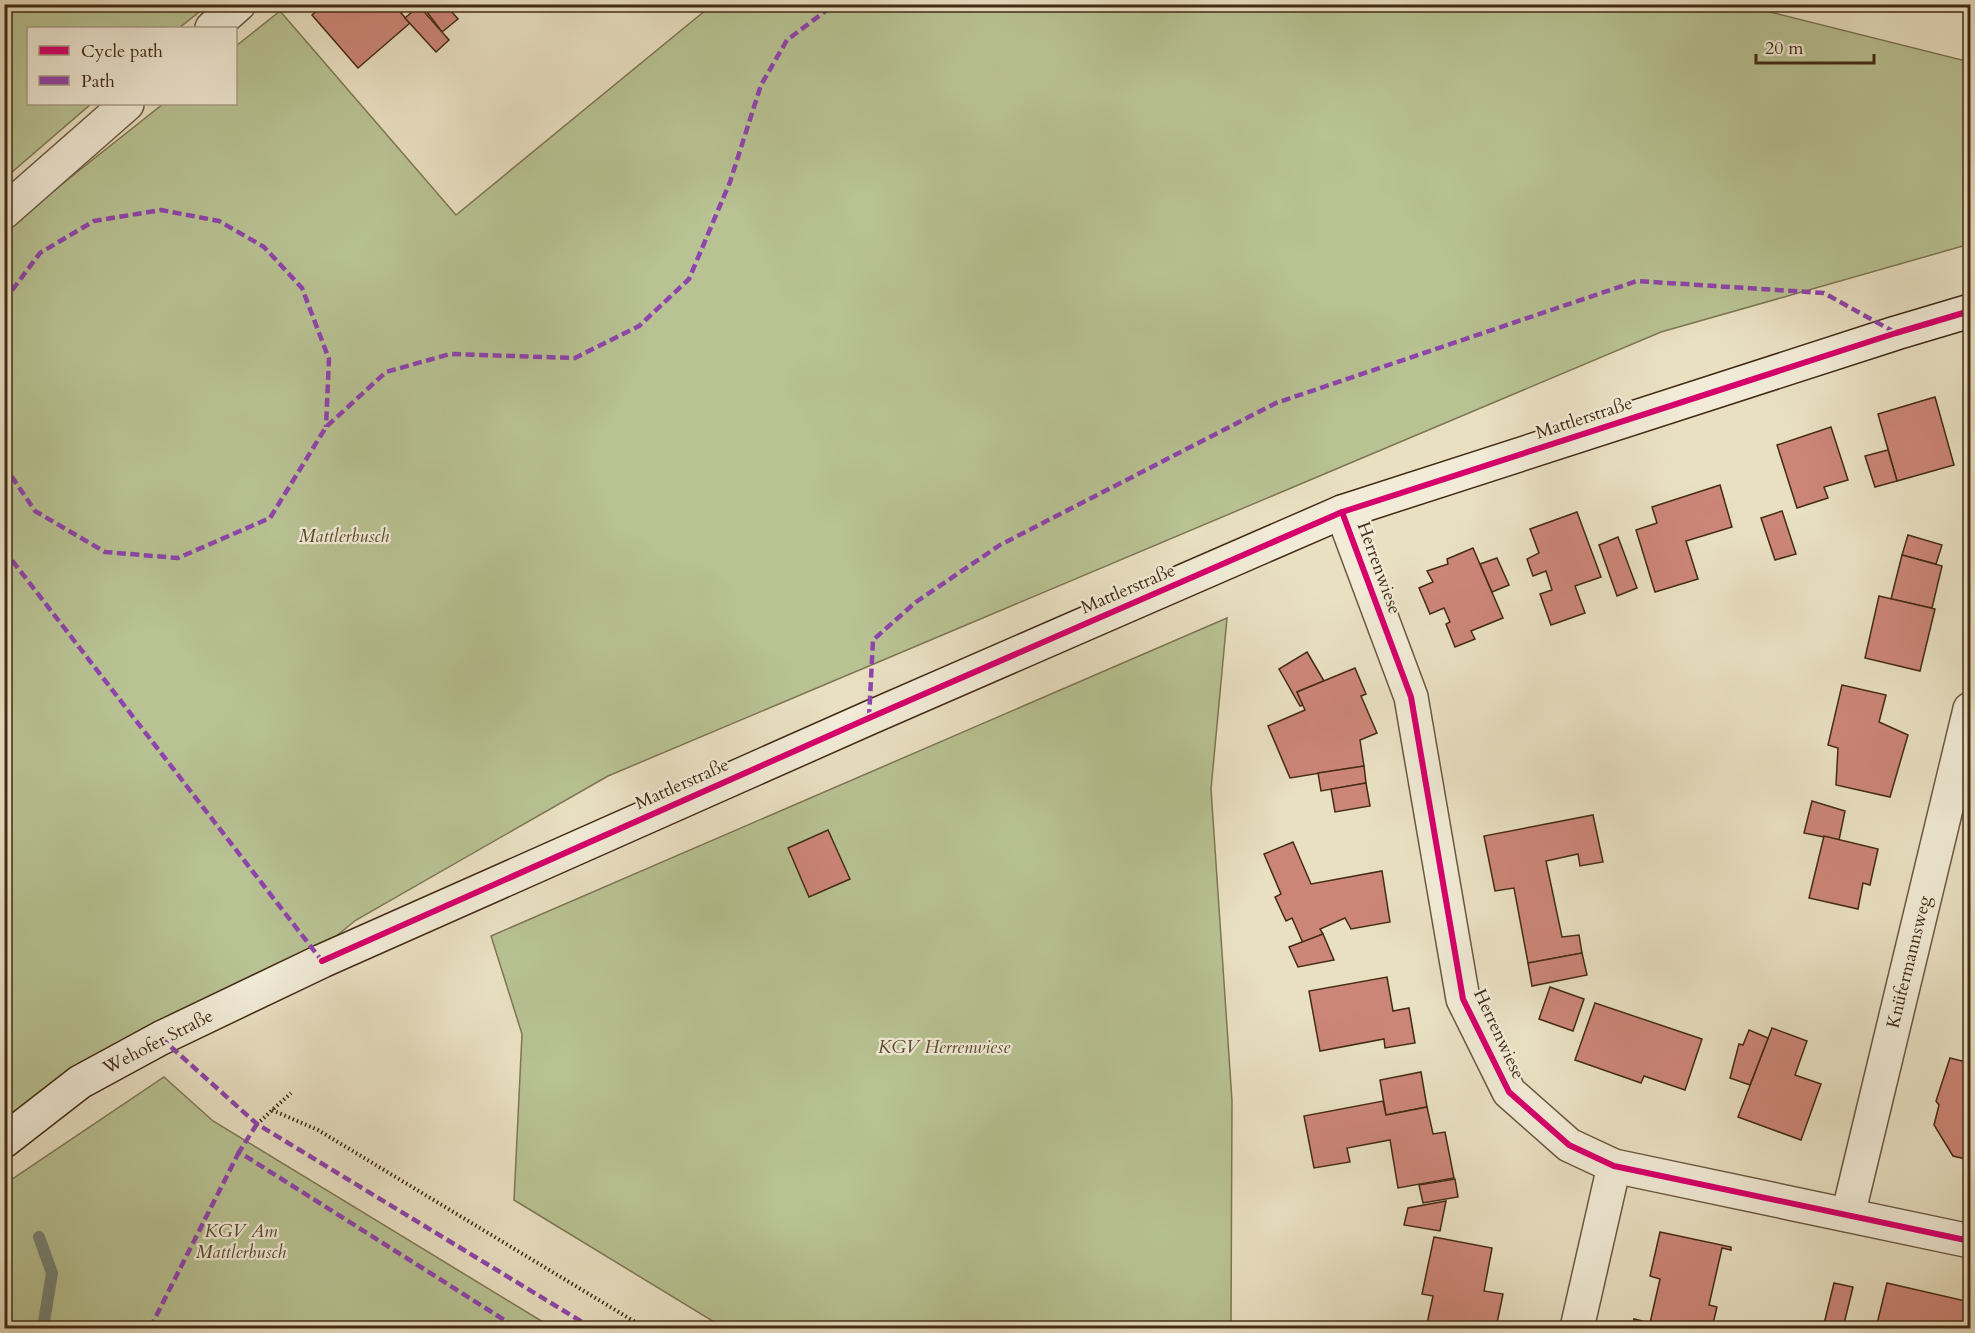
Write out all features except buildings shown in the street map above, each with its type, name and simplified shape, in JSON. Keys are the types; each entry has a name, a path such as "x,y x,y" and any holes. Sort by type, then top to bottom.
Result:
{"street":[{"path":"213,27 239,4"},
{"path":"4,212 126,105"},
{"name":"Mattlerstraße","path":"322,961 847,727 1342,513 1896,333 1971,311"},
{"name":"Herrenwiese","path":"1342,513 1411,697 1463,999 1509,1092 1569,1145 1614,1166 1971,1241"},
{"name":"Knüfermannsweg","path":"1848,1215 1971,710"},
{"name":"Wehofer Straße","path":"4,1141 80,1082 161,1038 322,961"},
{"path":"1577,1329 1614,1166"}],"path":[{"path":"256,1124 291,1093"},
{"path":"272,1110 318,1130 645,1329"}],"green space":[{"path":"5,4 208,4 180,27 27,27 27,105 90,105 5,178"},
{"name":"Mattlerbusch","path":"712,5 1742,5 1970,62 1970,244 1661,332 608,776 356,920 313,955 5,1126 4,230 162,105 237,105 237,45 280,11 456,215"},
{"name":"KGV Herrenwiese","path":"1227,618 1211,789 1232,1101 1231,1328 724,1328 514,1200 522,1034 491,936"},
{"name":"KGV Am Mattlerbusch","path":"164,1077 213,1121 553,1328 5,1328 5,1184"}],"waterway":[{"path":"39,1237 52,1273 43,1328"}],"marked path":[{"path":"4,465 35,511 105,552 178,558 270,518 326,427 386,372 450,354 575,358 639,326 689,279 730,182 761,85 787,40 835,4"},
{"path":"4,301 40,253 94,221 161,210 219,221 264,247 302,288 329,359 326,427"},
{"path":"869,718 873,640 916,602 1000,545 1276,403 1637,281 1824,293 1896,333"},
{"path":"4,550 322,961"},
{"path":"161,1038 257,1124 592,1328"},
{"path":"257,1124 239,1152 517,1328"},
{"path":"150,1328 239,1152"}],"cycle path":[{"path":"322,961 869,718 1342,512 1970,311"},
{"path":"1342,512 1411,697 1463,999 1509,1092 1569,1145 1614,1166 1970,1241"}]}
